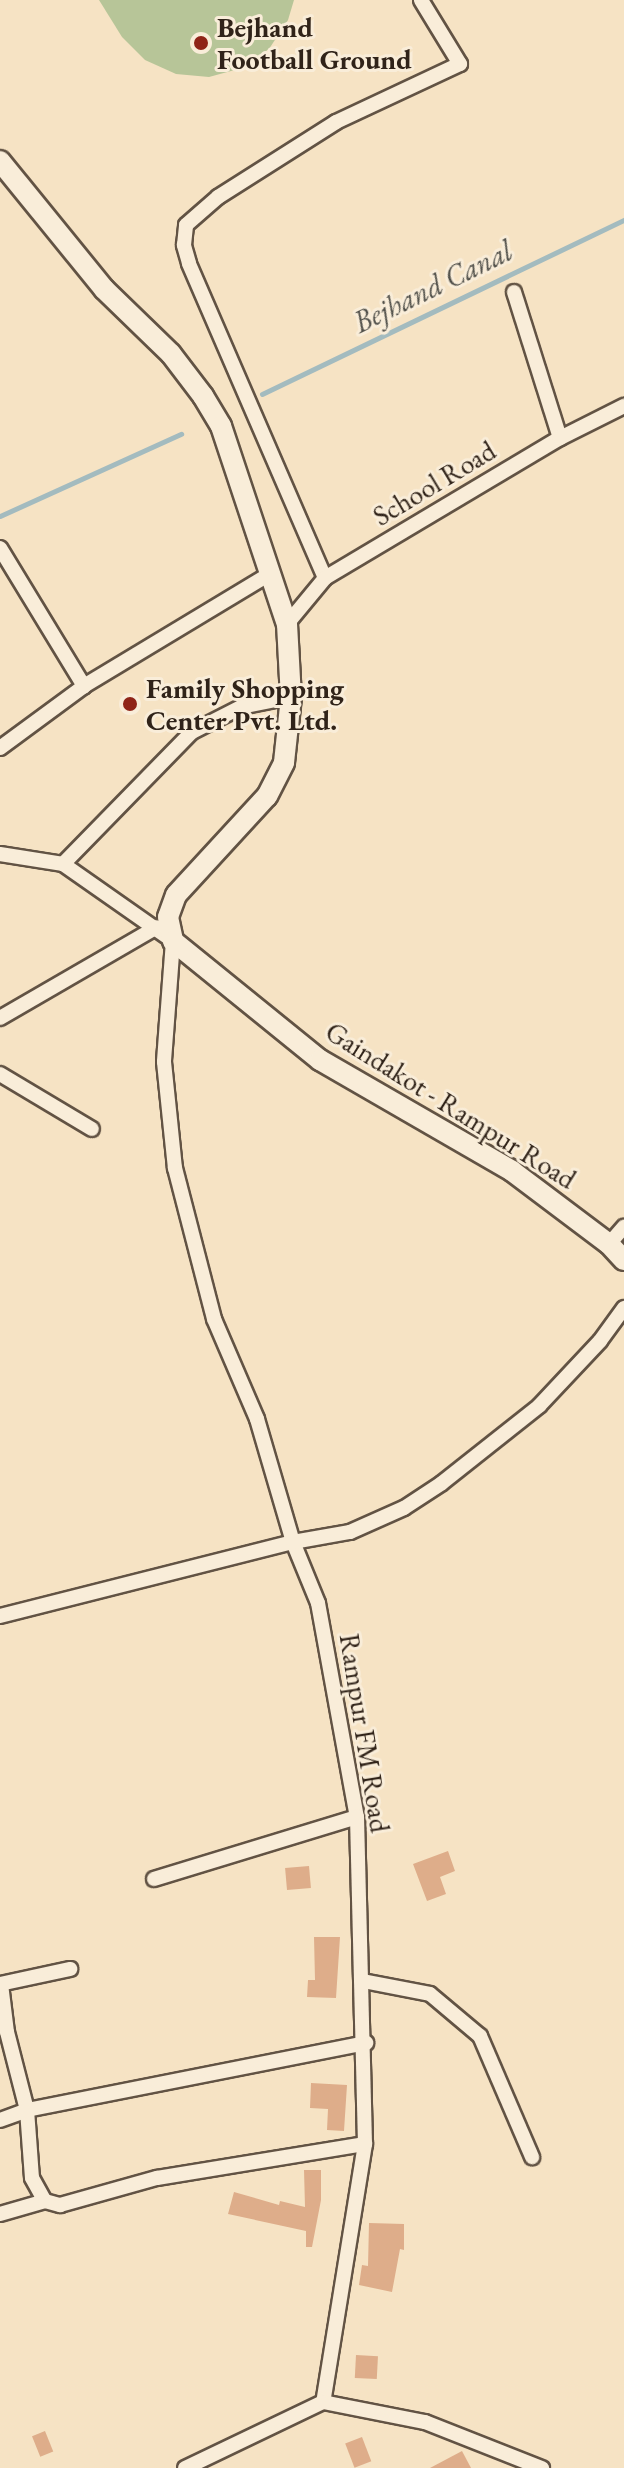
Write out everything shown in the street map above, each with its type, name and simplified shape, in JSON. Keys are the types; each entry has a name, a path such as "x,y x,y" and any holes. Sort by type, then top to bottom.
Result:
{"main road":[{"path":"0,161 104,289 171,354 203,396 221,426 287,624 291,697 288,744 277,780 250,816 176,895 168,917 173,941"},
{"name":"Gaindakot - Rampur Road","path":"173,941 320,1060 512,1171 609,1244 624,1260"}],"street":[{"path":"325,578 189,263 184,245 186,225 218,197 336,122 460,64 421,0"},
{"path":"514,292 560,438"},
{"name":"School Road","path":"287,624 325,578 560,438 624,406"},
{"path":"0,548 84,686"},
{"path":"0,748 84,686 271,573"},
{"path":"63,864 192,732 241,707 291,697"},
{"path":"0,854 63,864 173,941"},
{"path":"0,1018 157,927"},
{"name":"Rampur FM Road","path":"173,941 164,1062 175,1168 214,1319 257,1419 293,1542 318,1603 357,1817 366,2043 365,2144 323,2402"},
{"path":"0,1074 92,1129"},
{"path":"609,1244 624,1227"},
{"path":"0,1616 293,1542 350,1532 404,1508 442,1483 539,1406 600,1341 624,1308"},
{"path":"154,1879 357,1817"},
{"path":"45,2201 32,2178 27,2110 4,2033 0,1984 70,1969"},
{"path":"363,1981 430,1994 480,2036 532,2157"},
{"path":"0,2120 27,2110 366,2043"},
{"path":"0,2214 45,2201 60,2205 157,2178 365,2144"},
{"path":"185,2468 323,2402 425,2422 542,2468"}],"green space":[{"name":"Bejhand Football Ground","path":"99,0 294,0 288,20 269,49 242,68 209,77 176,74 145,60 122,37"}],"building":[{"path":"448,1851 455,1871 440,1877 446,1894 427,1901 413,1864"},
{"path":"309,1866 311,1888 287,1890 285,1868"},
{"path":"314,1937 340,1937 336,1998 307,1997 308,1980 315,1980"},
{"path":"311,2083 347,2085 344,2131 327,2130 328,2109 310,2108"},
{"path":"304,2170 321,2170 321,2200 312,2247 306,2247 306,2231 228,2214 234,2192 279,2205 280,2201 305,2207"},
{"path":"369,2223 404,2224 404,2250 400,2249 392,2292 359,2285 362,2265 368,2266"},
{"path":"356,2355 378,2356 377,2379 355,2378"},
{"path":"45,2431 53,2451 40,2457 32,2436"},
{"path":"362,2437 371,2461 355,2468 345,2443"},
{"path":"462,2451 471,2468 430,2468"}],"waterway":[{"name":"Bejhand Canal","path":"262,394 624,220"},
{"name":"Bejhand Canal","path":"0,516 181,434"}],"place":[{"name":"Bejhand Football Ground","path":"201,43"},
{"name":"Family Shopping Center Pvt. Ltd.","path":"130,704"}]}
